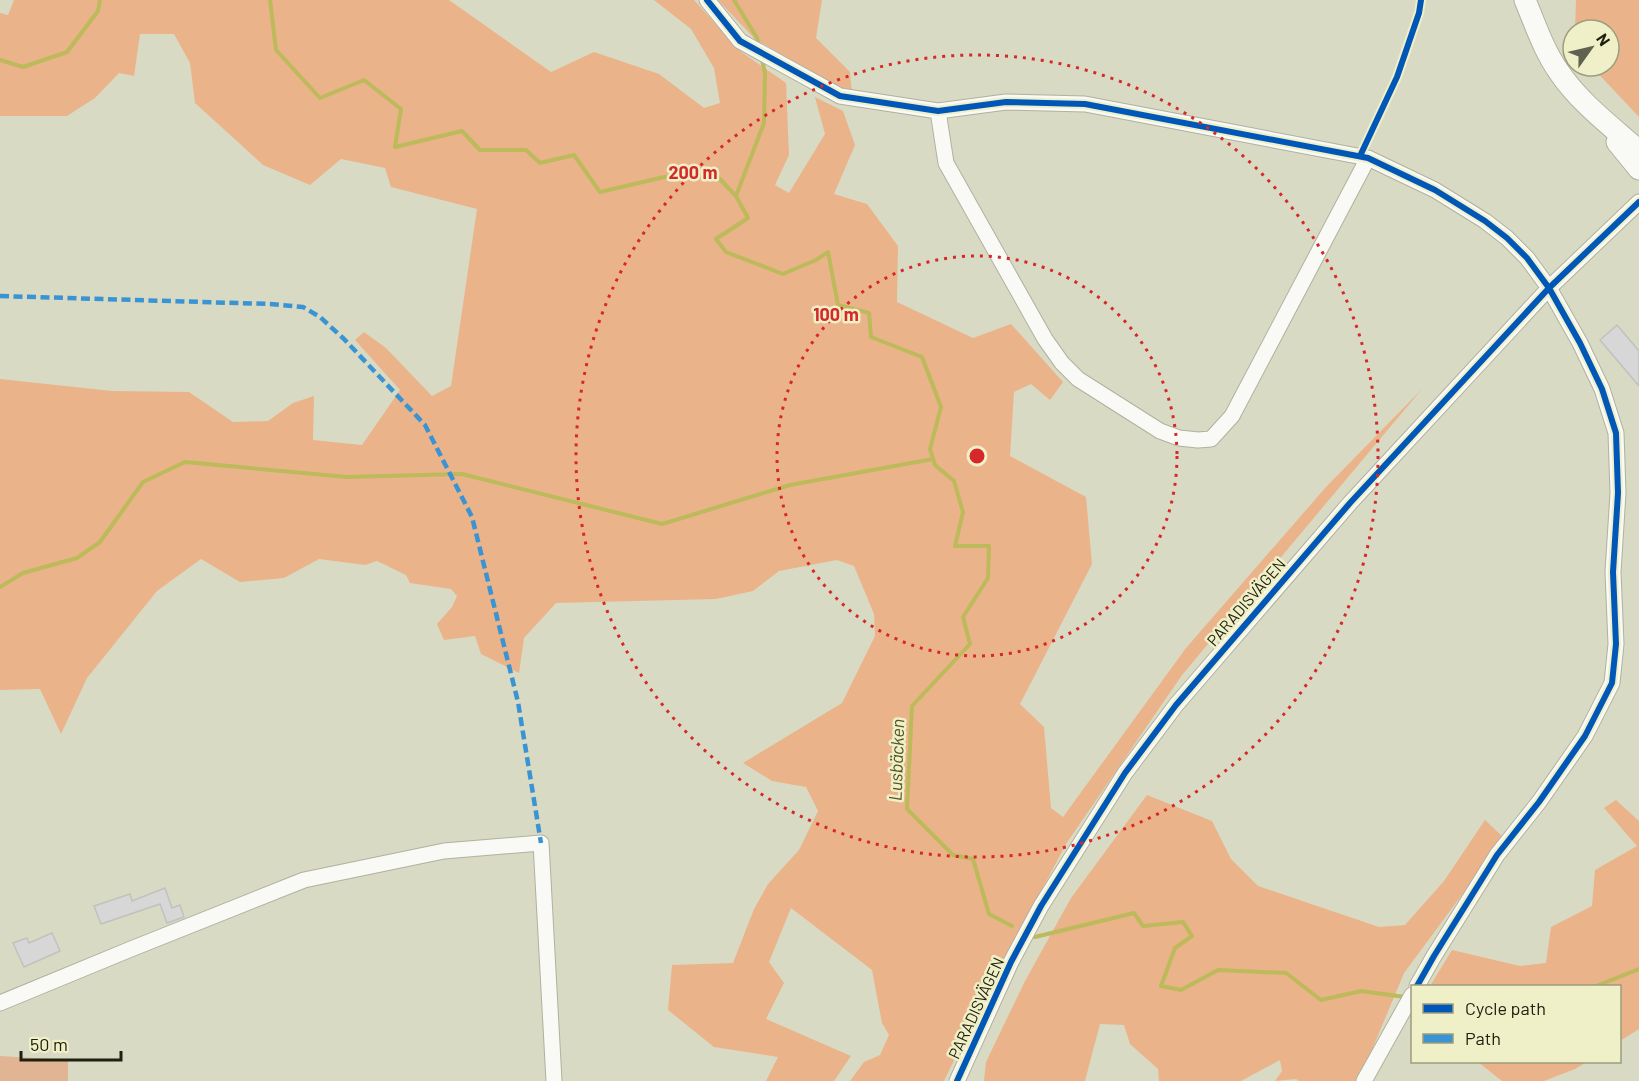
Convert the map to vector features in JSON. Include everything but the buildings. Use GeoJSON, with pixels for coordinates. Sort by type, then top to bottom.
{"type":"FeatureCollection","features":[{"type":"Feature","properties":{"kind":"highway"},"geometry":{"type":"LineString","coordinates":[[1525,0],[1547,53],[1558,72],[1597,115],[1639,169]]}},
{"type":"Feature","properties":{"kind":"highway"},"geometry":{"type":"LineString","coordinates":[[1540,0],[1540,34]]}},
{"type":"Feature","properties":{"kind":"highway"},"geometry":{"type":"LineString","coordinates":[[1597,115],[1639,151]]}},
{"type":"Feature","properties":{"kind":"street"},"geometry":{"type":"LineString","coordinates":[[707,0],[740,41],[840,96],[938,111],[1006,102],[1085,104],[1368,158],[1435,190],[1485,221],[1527,258],[1549,288],[1602,389],[1616,434],[1618,493],[1613,572],[1616,644],[1612,683],[1585,736],[1539,802],[1497,855],[1418,985]]}},
{"type":"Feature","properties":{"kind":"street"},"geometry":{"type":"LineString","coordinates":[[938,111],[946,163],[1040,330],[1062,363],[1078,379],[1160,430],[1179,438],[1188,439],[1211,439],[1232,416],[1368,158]]}},
{"type":"Feature","properties":{"kind":"street","name":"PARADISVÄGEN"},"geometry":{"type":"LineString","coordinates":[[957,1081],[1011,962],[1041,906],[1125,773],[1176,705],[1350,503],[1549,288],[1639,202]]}},
{"type":"Feature","properties":{"kind":"street"},"geometry":{"type":"LineString","coordinates":[[0,1003],[304,880],[444,851],[541,843],[554,1081]]}},
{"type":"Feature","properties":{"kind":"street"},"geometry":{"type":"LineString","coordinates":[[1364,1081],[1411,999]]}},
{"type":"Feature","properties":{"kind":"shaded area"},"geometry":{"type":"Polygon","coordinates":[[[14,0],[449,0],[551,72],[594,52],[659,74],[704,108],[720,103],[714,68],[691,29],[654,0],[694,0],[740,51],[786,83],[789,155],[775,185],[789,193],[825,134],[815,97],[843,111],[855,145],[834,194],[867,204],[898,246],[897,302],[973,338],[1011,324],[1063,382],[1050,400],[1031,384],[1014,392],[1010,456],[1086,497],[1092,564],[1020,704],[1044,727],[1051,808],[1063,817],[1186,648],[1326,487],[1422,389],[1182,675],[1066,844],[983,1001],[944,1081],[850,1081],[864,1062],[880,1055],[889,1035],[882,1023],[872,970],[791,908],[769,962],[784,983],[766,1019],[851,1056],[834,1081],[766,1081],[778,1057],[714,1047],[668,1010],[672,965],[733,963],[754,909],[768,884],[799,850],[818,811],[806,787],[772,781],[743,763],[842,703],[875,636],[874,614],[854,566],[837,560],[779,571],[753,591],[716,599],[556,603],[524,638],[519,673],[481,654],[475,636],[444,640],[437,624],[452,607],[457,596],[451,589],[410,583],[406,575],[377,561],[365,565],[319,559],[284,578],[240,582],[201,559],[157,591],[87,678],[61,734],[40,689],[0,690],[0,379],[112,391],[189,392],[233,422],[268,421],[293,403],[314,396],[313,440],[362,445],[400,390],[355,340],[364,332],[386,348],[432,396],[451,386],[477,209],[391,187],[385,168],[341,159],[310,185],[263,165],[195,103],[190,63],[174,34],[140,34],[134,76],[119,73],[95,98],[67,116],[0,116],[0,13],[8,15],[14,0]]]}},
{"type":"Feature","properties":{"kind":"shaded area"},"geometry":{"type":"Polygon","coordinates":[[[718,0],[822,0],[816,38],[850,72],[852,96],[755,39],[718,0]]]}},
{"type":"Feature","properties":{"kind":"shaded area"},"geometry":{"type":"Polygon","coordinates":[[[1576,0],[1639,0],[1639,117],[1602,78],[1621,78],[1621,18],[1575,18],[1576,0]]]}},
{"type":"Feature","properties":{"kind":"shaded area"},"geometry":{"type":"Polygon","coordinates":[[[1147,795],[1212,821],[1231,859],[1258,886],[1379,927],[1405,925],[1444,881],[1485,820],[1504,838],[1404,973],[1359,1081],[1299,1081],[1296,1079],[1275,1081],[1282,1071],[1280,1060],[1241,1081],[1159,1081],[1158,1069],[1130,1044],[1124,1025],[1100,1024],[1085,1081],[984,1081],[986,1062],[1025,981],[1071,898],[1147,795]]]}},
{"type":"Feature","properties":{"kind":"shaded area"},"geometry":{"type":"Polygon","coordinates":[[[1616,800],[1639,821],[1639,1029],[1621,1040],[1621,985],[1431,985],[1452,950],[1520,966],[1546,963],[1551,927],[1592,906],[1595,870],[1637,846],[1604,808],[1616,800]]]}},
{"type":"Feature","properties":{"kind":"shaded area"},"geometry":{"type":"Polygon","coordinates":[[[0,1056],[68,1060],[68,1081],[0,1081],[0,1056]]]}},
{"type":"Feature","properties":{"kind":"shaded area"},"geometry":{"type":"Polygon","coordinates":[[[1479,1063],[1585,1063],[1544,1081],[1502,1081],[1479,1063]]]}},
{"type":"Feature","properties":{"kind":"waterway","name":"Lusbäcken"},"geometry":{"type":"LineString","coordinates":[[0,60],[23,67],[67,52],[98,11],[100,0]]}},
{"type":"Feature","properties":{"kind":"waterway","name":"Lusbäcken"},"geometry":{"type":"LineString","coordinates":[[270,0],[276,50],[320,98],[364,80],[401,109],[395,147],[462,131],[480,150],[526,150],[540,163],[574,155],[600,192],[664,177],[717,176],[736,196],[748,218],[716,239],[726,252],[783,274],[816,260],[828,252],[838,305],[869,313],[871,337],[922,357],[941,407],[930,449],[935,465],[954,481],[963,512],[955,546],[989,546],[988,578],[963,617],[970,644],[912,706],[907,809],[953,855],[973,859],[989,914],[1012,926]]}},
{"type":"Feature","properties":{"kind":"waterway"},"geometry":{"type":"LineString","coordinates":[[734,0],[757,38],[759,46]]}},
{"type":"Feature","properties":{"kind":"waterway"},"geometry":{"type":"LineString","coordinates":[[736,196],[764,123],[765,73],[762,60]]}},
{"type":"Feature","properties":{"kind":"waterway"},"geometry":{"type":"LineString","coordinates":[[0,587],[23,573],[77,558],[100,542],[143,482],[185,462],[347,477],[462,474],[662,524],[790,485],[933,459]]}},
{"type":"Feature","properties":{"kind":"waterway","name":"Lusbäcken"},"geometry":{"type":"LineString","coordinates":[[1035,937],[1134,913],[1143,926],[1183,922],[1192,936],[1175,948],[1161,986],[1181,990],[1218,970],[1286,973],[1321,1000],[1361,991],[1405,997]]}},
{"type":"Feature","properties":{"kind":"waterway","name":"Lusbäcken"},"geometry":{"type":"LineString","coordinates":[[1599,985],[1639,969]]}},
{"type":"Feature","properties":{"kind":"marked path"},"geometry":{"type":"LineString","coordinates":[[0,296],[270,304],[303,307],[320,317],[344,339],[425,425],[472,517],[518,702],[541,843]]}},
{"type":"Feature","properties":{"kind":"cycle path"},"geometry":{"type":"LineString","coordinates":[[707,0],[740,41],[840,96],[938,111],[1006,102],[1085,104],[1368,158],[1435,190],[1485,221],[1527,258],[1549,288],[1580,343],[1602,389],[1616,433],[1618,493],[1613,572],[1616,644],[1612,683],[1585,736],[1539,802],[1497,855],[1418,985]]}},
{"type":"Feature","properties":{"kind":"cycle path"},"geometry":{"type":"LineString","coordinates":[[1360,156],[1397,77],[1419,13],[1421,0]]}},
{"type":"Feature","properties":{"kind":"cycle path"},"geometry":{"type":"LineString","coordinates":[[957,1081],[1011,962],[1041,906],[1125,773],[1176,705],[1350,503],[1549,288],[1639,202]]}}]}
